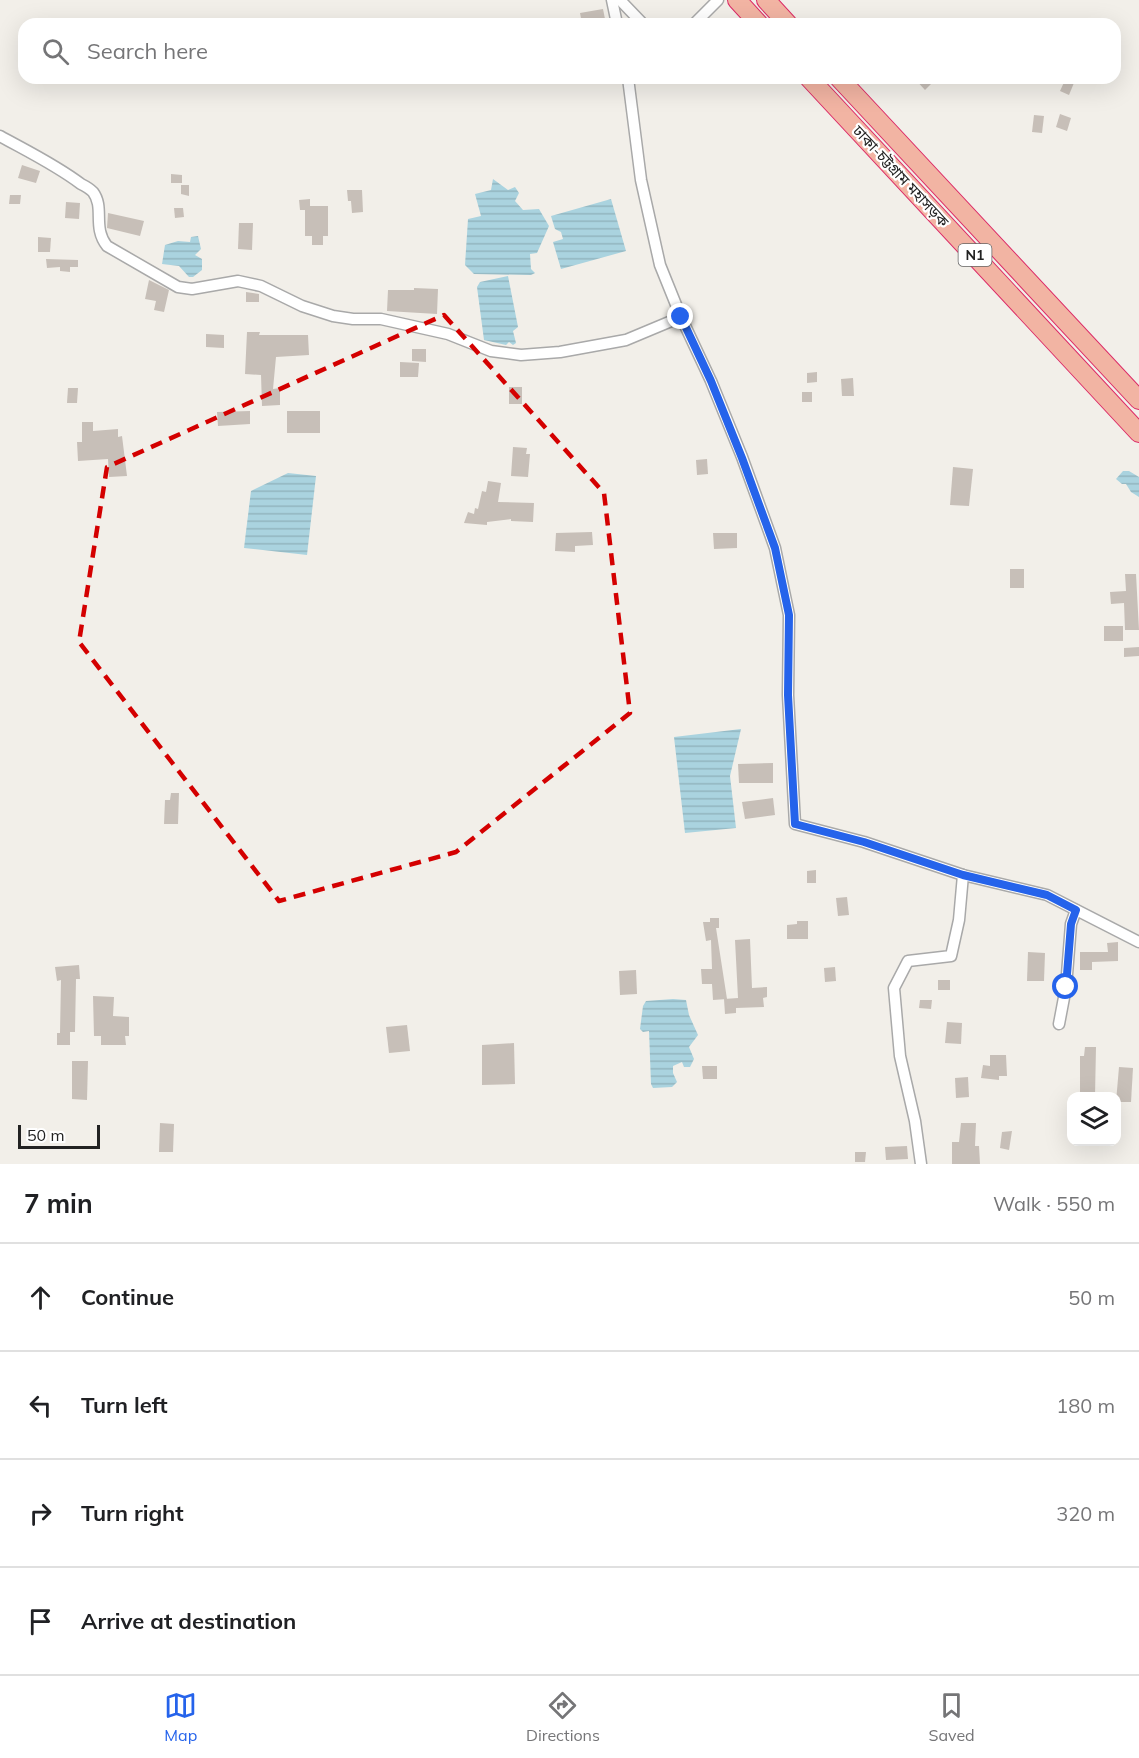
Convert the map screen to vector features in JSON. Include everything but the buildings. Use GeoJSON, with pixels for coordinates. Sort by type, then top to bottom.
{"type":"FeatureCollection","features":[{"type":"Feature","properties":{"kind":"highway"},"geometry":{"type":"LineString","coordinates":[[737,0],[754,18]]}},
{"type":"Feature","properties":{"kind":"highway"},"geometry":{"type":"LineString","coordinates":[[766,0],[782,18]]}},
{"type":"Feature","properties":{"kind":"highway","name":"ঢাকা-চট্টগ্রাম মহাসড়ক"},"geometry":{"type":"LineString","coordinates":[[815,84],[1139,433]]}},
{"type":"Feature","properties":{"kind":"highway","name":"ঢাকা-চট্টগ্রাম মহাসড়ক"},"geometry":{"type":"LineString","coordinates":[[845,84],[1139,400]]}},
{"type":"Feature","properties":{"kind":"street"},"geometry":{"type":"LineString","coordinates":[[612,0],[616,18]]}},
{"type":"Feature","properties":{"kind":"street"},"geometry":{"type":"LineString","coordinates":[[620,0],[638,18]]}},
{"type":"Feature","properties":{"kind":"street"},"geometry":{"type":"LineString","coordinates":[[700,18],[718,0]]}},
{"type":"Feature","properties":{"kind":"street"},"geometry":{"type":"LineString","coordinates":[[629,84],[641,180],[660,265],[742,458],[777,559],[789,615],[788,695],[795,824],[864,842],[963,875],[1047,895],[1139,942]]}},
{"type":"Feature","properties":{"kind":"street"},"geometry":{"type":"LineString","coordinates":[[0,135],[69,174],[93,192],[98,204],[98,229],[107,246],[178,287],[192,289],[238,281],[261,286],[302,306],[333,316],[381,319],[448,334],[491,351],[521,355],[560,352],[626,340],[681,317]]}},
{"type":"Feature","properties":{"kind":"street"},"geometry":{"type":"LineString","coordinates":[[921,1164],[915,1120],[900,1056],[894,988],[908,961],[951,956],[959,920],[963,875]]}},
{"type":"Feature","properties":{"kind":"street"},"geometry":{"type":"LineString","coordinates":[[1059,1024],[1066,987],[1071,924],[1076,910]]}},
{"type":"Feature","properties":{"kind":"highlighted area"},"geometry":{"type":"Polygon","coordinates":[[[444,315],[604,493],[630,713],[456,852],[279,901],[79,642],[107,467],[444,315]]]}},
{"type":"Feature","properties":{"kind":"water"},"geometry":{"type":"Polygon","coordinates":[[[493,179],[508,190],[515,187],[519,193],[515,201],[523,210],[539,209],[549,226],[537,253],[530,254],[531,269],[535,273],[531,275],[474,274],[465,265],[468,219],[481,216],[475,194],[491,190],[493,179]]]}},
{"type":"Feature","properties":{"kind":"water"},"geometry":{"type":"Polygon","coordinates":[[[611,199],[626,251],[561,269],[553,242],[563,239],[561,232],[555,229],[551,216],[611,199]]]}},
{"type":"Feature","properties":{"kind":"water"},"geometry":{"type":"Polygon","coordinates":[[[198,236],[201,249],[195,255],[202,259],[202,270],[193,277],[189,277],[179,266],[162,264],[165,245],[178,241],[190,242],[191,237],[198,236]]]}},
{"type":"Feature","properties":{"kind":"water"},"geometry":{"type":"Polygon","coordinates":[[[508,276],[518,327],[513,331],[516,343],[513,345],[509,342],[506,345],[484,340],[477,287],[480,282],[508,276]]]}},
{"type":"Feature","properties":{"kind":"water"},"geometry":{"type":"Polygon","coordinates":[[[1123,471],[1129,471],[1139,477],[1139,497],[1131,492],[1126,484],[1116,479],[1123,471]]]}},
{"type":"Feature","properties":{"kind":"water"},"geometry":{"type":"Polygon","coordinates":[[[288,473],[316,476],[307,555],[244,548],[251,491],[288,473]]]}},
{"type":"Feature","properties":{"kind":"water"},"geometry":{"type":"Polygon","coordinates":[[[741,729],[730,776],[736,828],[685,833],[674,737],[741,729]]]}},
{"type":"Feature","properties":{"kind":"water"},"geometry":{"type":"Polygon","coordinates":[[[686,1000],[689,1015],[698,1035],[689,1047],[694,1059],[690,1067],[684,1067],[682,1062],[673,1066],[677,1082],[672,1087],[653,1088],[649,1031],[643,1032],[640,1029],[643,1006],[646,1001],[686,1000]]]}},
{"type":"Feature","properties":{"kind":"route"},"geometry":{"type":"LineString","coordinates":[[681,317],[711,381],[775,548],[789,615],[788,695],[795,824],[864,842],[963,875],[1047,895],[1076,910],[1071,924],[1066,987]]}}]}
